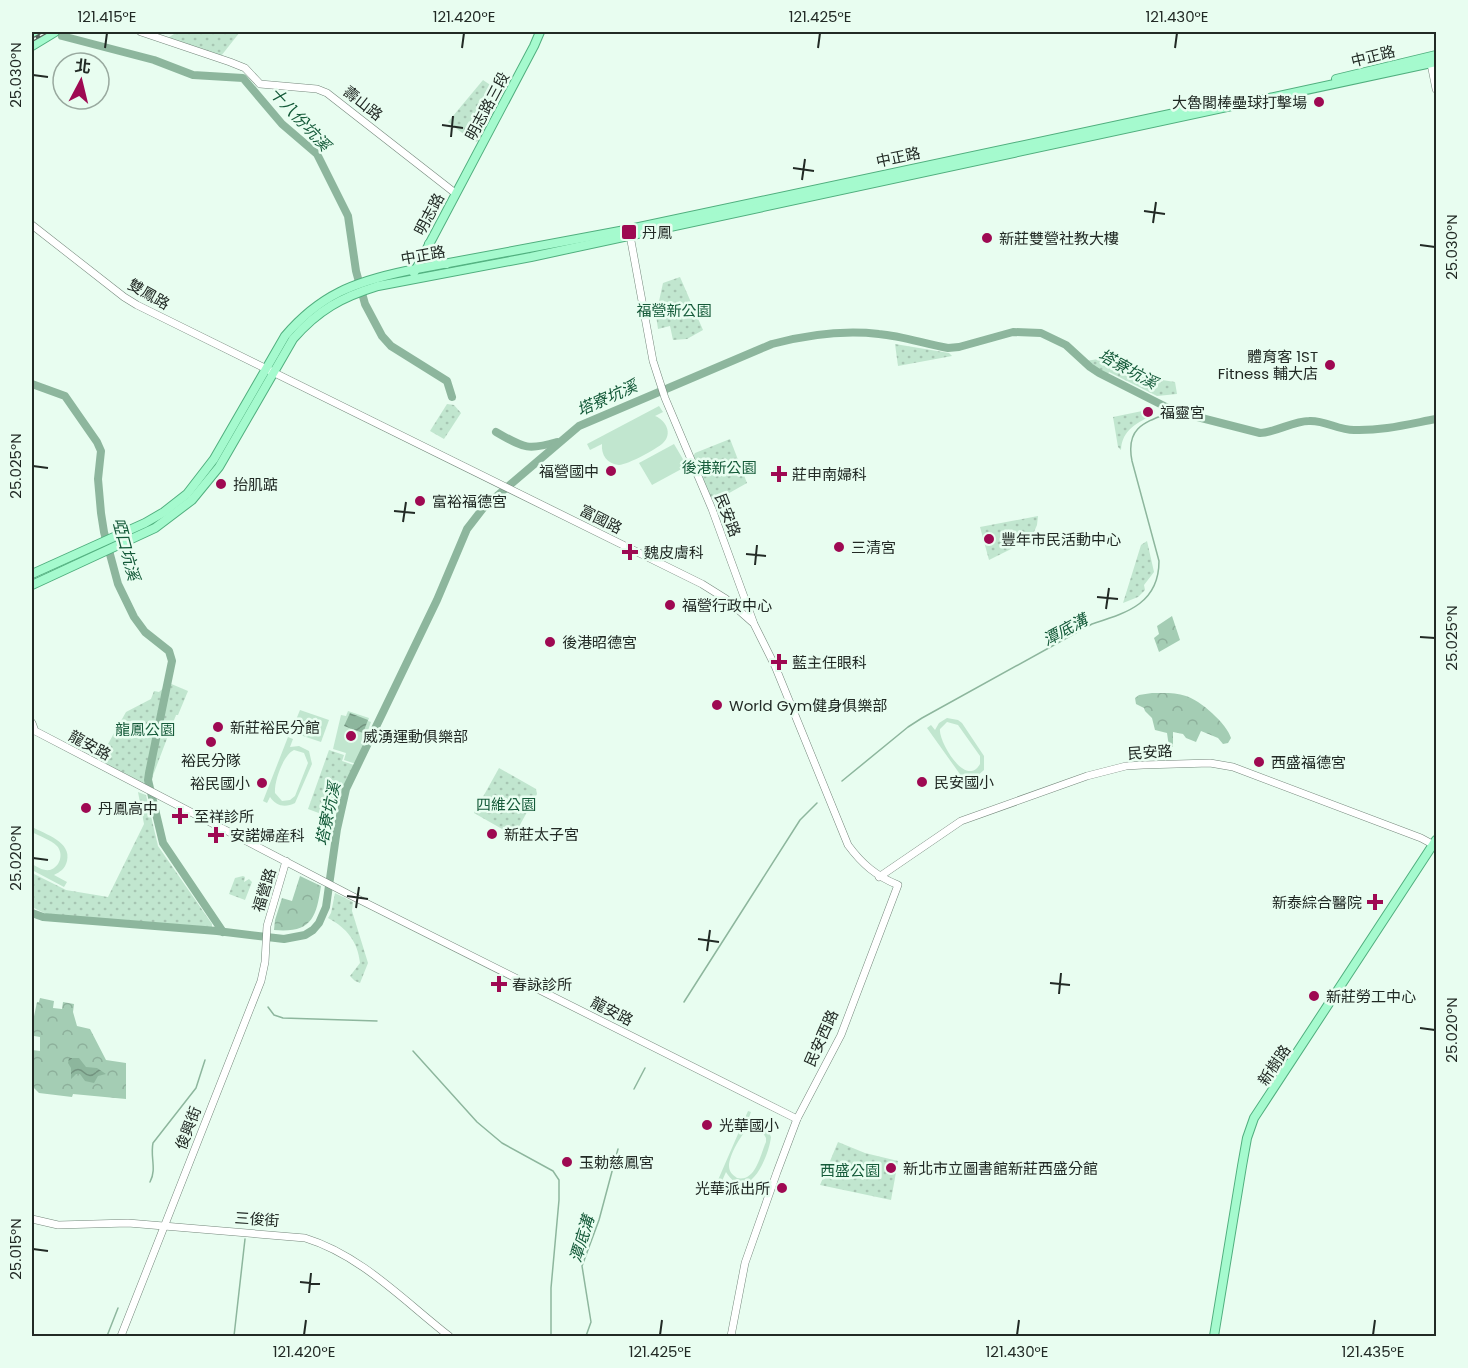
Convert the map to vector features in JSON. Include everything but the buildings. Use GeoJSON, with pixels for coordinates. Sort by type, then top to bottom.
{"type":"FeatureCollection","features":[{"type":"Feature","properties":{"kind":"main road"},"geometry":{"type":"LineString","coordinates":[[32,37],[41,32]]}},
{"type":"Feature","properties":{"kind":"main road"},"geometry":{"type":"LineString","coordinates":[[32,46],[56,32]]}},
{"type":"Feature","properties":{"kind":"main road","name":"明志路三段"},"geometry":{"type":"LineString","coordinates":[[455,193],[540,32]]}},
{"type":"Feature","properties":{"kind":"main road","name":"中正路"},"geometry":{"type":"LineString","coordinates":[[361,287],[410,280],[1433,59]]}},
{"type":"Feature","properties":{"kind":"main road","name":"明志路"},"geometry":{"type":"LineString","coordinates":[[410,280],[455,193]]}},
{"type":"Feature","properties":{"kind":"main road","name":"中正路"},"geometry":{"type":"LineString","coordinates":[[32,585],[103,553],[192,494],[269,371],[285,336],[299,319],[332,295],[415,270],[629,233]]}},
{"type":"Feature","properties":{"kind":"main road"},"geometry":{"type":"LineString","coordinates":[[429,243],[430,251],[436,261],[449,264]]}},
{"type":"Feature","properties":{"kind":"main road","name":"中正路"},"geometry":{"type":"LineString","coordinates":[[32,574],[102,543],[118,541]]}},
{"type":"Feature","properties":{"kind":"main road","name":"新樹路"},"geometry":{"type":"LineString","coordinates":[[1214,1336],[1247,1138],[1254,1118],[1435,843]]}},
{"type":"Feature","properties":{"kind":"street","name":"壽山路"},"geometry":{"type":"LineString","coordinates":[[141,32],[245,68],[260,84],[317,89],[327,93],[455,193]]}},
{"type":"Feature","properties":{"kind":"street"},"geometry":{"type":"LineString","coordinates":[[1433,59],[1437,89]]}},
{"type":"Feature","properties":{"kind":"street","name":"雙鳳路"},"geometry":{"type":"LineString","coordinates":[[32,225],[129,301],[269,371]]}},
{"type":"Feature","properties":{"kind":"street","name":"民安路"},"geometry":{"type":"LineString","coordinates":[[629,233],[656,370],[665,398],[712,509],[754,624],[775,666],[819,775]]}},
{"type":"Feature","properties":{"kind":"street","name":"富國路"},"geometry":{"type":"LineString","coordinates":[[269,371],[711,589],[736,607],[754,624]]}},
{"type":"Feature","properties":{"kind":"street","name":"龍安路"},"geometry":{"type":"LineString","coordinates":[[32,723],[35,731],[41,735],[350,895],[797,1119]]}},
{"type":"Feature","properties":{"kind":"street","name":"民安路"},"geometry":{"type":"LineString","coordinates":[[879,877],[961,821],[1087,776],[1126,766],[1210,763],[1233,767],[1435,843]]}},
{"type":"Feature","properties":{"kind":"street","name":"民安西路"},"geometry":{"type":"LineString","coordinates":[[730,1336],[746,1262],[797,1119],[840,1035],[898,885],[879,877],[859,860],[848,845],[819,775]]}},
{"type":"Feature","properties":{"kind":"street","name":"福營路"},"geometry":{"type":"LineString","coordinates":[[267,926],[286,861]]}},
{"type":"Feature","properties":{"kind":"street","name":"俊興街"},"geometry":{"type":"LineString","coordinates":[[121,1336],[261,981],[267,943],[267,926]]}},
{"type":"Feature","properties":{"kind":"street","name":"三俊街"},"geometry":{"type":"LineString","coordinates":[[32,1219],[58,1225],[119,1223],[288,1235],[322,1243],[344,1254],[449,1336]]}},
{"type":"Feature","properties":{"kind":"green space"},"geometry":{"type":"Polygon","coordinates":[[[177,32],[240,32],[221,56],[168,38],[177,32]]]}},
{"type":"Feature","properties":{"kind":"green space"},"geometry":{"type":"Polygon","coordinates":[[[483,80],[502,93],[478,141],[474,142],[448,122],[483,80]]]}},
{"type":"Feature","properties":{"kind":"green space","name":"福營新公園"},"geometry":{"type":"Polygon","coordinates":[[[680,277],[703,330],[687,339],[673,340],[670,326],[658,329],[656,315],[663,283],[680,277]]]}},
{"type":"Feature","properties":{"kind":"green space"},"geometry":{"type":"Polygon","coordinates":[[[895,344],[949,353],[952,356],[898,366],[895,344]]]}},
{"type":"Feature","properties":{"kind":"green space"},"geometry":{"type":"Polygon","coordinates":[[[1106,358],[1116,361],[1125,358],[1143,377],[1175,382],[1177,394],[1157,396],[1109,372],[1107,376],[1085,361],[1106,358]]]}},
{"type":"Feature","properties":{"kind":"green space"},"geometry":{"type":"Polygon","coordinates":[[[447,404],[454,405],[461,413],[444,439],[430,431],[447,404]]]}},
{"type":"Feature","properties":{"kind":"green space"},"geometry":{"type":"Polygon","coordinates":[[[659,406],[663,412],[655,416],[665,424],[668,436],[654,449],[619,465],[611,463],[606,458],[602,444],[590,450],[587,444],[659,406]]]}},
{"type":"Feature","properties":{"kind":"green space"},"geometry":{"type":"Polygon","coordinates":[[[1152,409],[1155,411],[1154,414],[1137,424],[1124,437],[1121,450],[1118,447],[1113,417],[1152,409]]]}},
{"type":"Feature","properties":{"kind":"green space","name":"後港新公園"},"geometry":{"type":"Polygon","coordinates":[[[730,439],[747,483],[715,501],[710,498],[693,457],[695,453],[730,439]]]}},
{"type":"Feature","properties":{"kind":"green space"},"geometry":{"type":"Polygon","coordinates":[[[674,444],[687,466],[652,485],[639,463],[674,444]]]}},
{"type":"Feature","properties":{"kind":"green space"},"geometry":{"type":"Polygon","coordinates":[[[1038,516],[1031,539],[989,560],[980,527],[1038,516]]]}},
{"type":"Feature","properties":{"kind":"green space"},"geometry":{"type":"Polygon","coordinates":[[[1147,541],[1154,572],[1144,585],[1145,590],[1138,597],[1123,603],[1141,545],[1147,541]]]}},
{"type":"Feature","properties":{"kind":"green space"},"geometry":{"type":"Polygon","coordinates":[[[1172,616],[1180,640],[1159,652],[1154,638],[1159,634],[1157,626],[1172,616]]]}},
{"type":"Feature","properties":{"kind":"green space","name":"龍鳳公園"},"geometry":{"type":"Polygon","coordinates":[[[169,683],[188,691],[176,715],[152,778],[155,754],[150,753],[146,785],[99,760],[126,712],[151,699],[154,691],[159,692],[169,683]]]}},
{"type":"Feature","properties":{"kind":"green space"},"geometry":{"type":"Polygon","coordinates":[[[1177,694],[1192,698],[1212,713],[1224,726],[1231,738],[1228,743],[1223,744],[1218,738],[1201,731],[1196,742],[1186,738],[1183,734],[1173,732],[1173,747],[1169,747],[1167,733],[1155,730],[1152,718],[1144,708],[1136,704],[1135,698],[1139,695],[1177,694]]]}},
{"type":"Feature","properties":{"kind":"green space"},"geometry":{"type":"Polygon","coordinates":[[[300,710],[329,720],[321,742],[291,732],[300,710]]]}},
{"type":"Feature","properties":{"kind":"green space","name":"威湧運動俱樂部"},"geometry":{"type":"Polygon","coordinates":[[[348,711],[369,718],[368,721],[371,722],[356,764],[344,760],[346,753],[333,749],[341,715],[346,716],[348,711]]]}},
{"type":"Feature","properties":{"kind":"green space"},"geometry":{"type":"Polygon","coordinates":[[[947,718],[958,720],[984,756],[984,770],[977,776],[968,776],[971,781],[967,784],[927,728],[931,725],[935,730],[939,723],[947,718]],[[947,722],[940,729],[943,743],[961,767],[968,771],[974,770],[980,764],[980,756],[958,725],[947,722]]]}},
{"type":"Feature","properties":{"kind":"green space"},"geometry":{"type":"Polygon","coordinates":[[[288,737],[293,739],[290,747],[299,746],[309,751],[312,764],[295,803],[281,805],[270,797],[267,803],[263,801],[288,737]],[[294,750],[283,763],[275,788],[275,793],[282,801],[290,800],[295,796],[308,763],[304,753],[294,750]]]}},
{"type":"Feature","properties":{"kind":"green space"},"geometry":{"type":"Polygon","coordinates":[[[329,750],[344,755],[342,761],[354,765],[336,802],[332,818],[308,809],[329,750]]]}},
{"type":"Feature","properties":{"kind":"green space","name":"四維公園"},"geometry":{"type":"Polygon","coordinates":[[[499,768],[536,789],[537,794],[516,832],[511,834],[474,813],[499,768]]]}},
{"type":"Feature","properties":{"kind":"green space"},"geometry":{"type":"Polygon","coordinates":[[[138,792],[146,795],[158,846],[212,927],[48,915],[32,907],[32,873],[66,890],[108,897],[144,824],[138,792]]]}},
{"type":"Feature","properties":{"kind":"green space"},"geometry":{"type":"Polygon","coordinates":[[[32,827],[62,844],[65,849],[66,864],[54,875],[67,882],[64,887],[32,870],[32,864],[50,870],[58,863],[60,853],[57,846],[32,832],[32,827]]]}},
{"type":"Feature","properties":{"kind":"green space"},"geometry":{"type":"Polygon","coordinates":[[[300,876],[321,886],[314,915],[304,926],[296,929],[274,930],[282,898],[292,901],[300,876]]]}},
{"type":"Feature","properties":{"kind":"green space"},"geometry":{"type":"Polygon","coordinates":[[[245,877],[244,882],[249,879],[252,882],[245,900],[229,894],[235,878],[245,877]]]}},
{"type":"Feature","properties":{"kind":"green space"},"geometry":{"type":"Polygon","coordinates":[[[335,893],[353,902],[352,911],[368,963],[360,983],[350,976],[360,963],[354,942],[341,926],[328,918],[335,893]]]}},
{"type":"Feature","properties":{"kind":"green space"},"geometry":{"type":"Polygon","coordinates":[[[40,998],[54,1001],[53,1008],[62,1009],[63,1002],[74,1004],[73,1012],[77,1026],[90,1029],[106,1060],[126,1063],[126,1099],[39,1093],[32,1086],[32,1050],[40,1051],[40,1037],[34,1036],[32,1026],[40,998]]]}},
{"type":"Feature","properties":{"kind":"green space"},"geometry":{"type":"Polygon","coordinates":[[[748,1111],[751,1112],[747,1123],[762,1125],[771,1137],[762,1166],[756,1175],[742,1184],[734,1181],[726,1172],[722,1181],[718,1180],[748,1111]],[[751,1127],[747,1129],[737,1144],[729,1166],[730,1172],[737,1178],[749,1176],[753,1172],[766,1142],[762,1131],[751,1127]]]}},
{"type":"Feature","properties":{"kind":"green space","name":"西盛公園"},"geometry":{"type":"Polygon","coordinates":[[[838,1142],[865,1153],[898,1161],[891,1200],[820,1185],[838,1142]]]}},
{"type":"Feature","properties":{"kind":"water"},"geometry":{"type":"Polygon","coordinates":[[[350,713],[368,720],[363,733],[344,726],[350,713]]]}},
{"type":"Feature","properties":{"kind":"water"},"geometry":{"type":"Polygon","coordinates":[[[69,1058],[79,1058],[86,1067],[97,1068],[106,1074],[98,1076],[94,1083],[85,1081],[80,1074],[76,1074],[71,1079],[69,1058]]]}},
{"type":"Feature","properties":{"kind":"waterway","name":"十八份坑溪"},"geometry":{"type":"LineString","coordinates":[[62,36],[154,60],[193,75],[243,78],[282,124],[317,154],[348,216],[356,271],[365,304],[382,336],[391,346],[447,381],[452,397]]}},
{"type":"Feature","properties":{"kind":"waterway","name":"塔寮坑溪"},"geometry":{"type":"LineString","coordinates":[[32,913],[43,917],[217,931],[284,939],[305,935],[313,930],[326,907],[337,829],[346,789],[437,600],[467,529],[484,507],[579,426],[772,344],[825,334],[866,333],[896,336],[948,348],[1013,332],[1041,333],[1066,345],[1099,373],[1174,411],[1260,433],[1303,421],[1321,422],[1348,430],[1364,430],[1436,419]]}},
{"type":"Feature","properties":{"kind":"waterway","name":"啞口坑溪"},"geometry":{"type":"LineString","coordinates":[[32,384],[65,396],[101,451],[98,479],[101,513],[118,584],[134,617],[145,632],[169,651],[172,661],[148,780],[163,843],[223,932]]}},
{"type":"Feature","properties":{"kind":"waterway","name":"潭底溝"},"geometry":{"type":"LineString","coordinates":[[842,781],[922,718],[1092,624],[1128,611],[1147,597],[1158,576],[1159,561],[1132,461],[1132,440],[1135,433],[1147,422],[1174,411]]}},
{"type":"Feature","properties":{"kind":"waterway","name":"十八份坑溪"},"geometry":{"type":"LineString","coordinates":[[496,432],[531,447],[557,442]]}},
{"type":"Feature","properties":{"kind":"waterway","name":"潭底溝"},"geometry":{"type":"LineString","coordinates":[[684,1002],[800,820],[817,803]]}},
{"type":"Feature","properties":{"kind":"waterway"},"geometry":{"type":"LineString","coordinates":[[268,1007],[274,1015],[283,1018],[377,1021]]}},
{"type":"Feature","properties":{"kind":"waterway"},"geometry":{"type":"LineString","coordinates":[[413,1051],[477,1122],[502,1143],[553,1171],[559,1180],[551,1288],[551,1336]]}},
{"type":"Feature","properties":{"kind":"waterway"},"geometry":{"type":"LineString","coordinates":[[150,1182],[153,1172],[153,1143],[196,1088],[205,1060]]}},
{"type":"Feature","properties":{"kind":"waterway","name":"潭底溝"},"geometry":{"type":"LineString","coordinates":[[634,1089],[645,1068]]}},
{"type":"Feature","properties":{"kind":"waterway","name":"潭底溝"},"geometry":{"type":"LineString","coordinates":[[586,1336],[591,1322],[582,1266],[599,1220],[618,1149]]}},
{"type":"Feature","properties":{"kind":"waterway"},"geometry":{"type":"LineString","coordinates":[[234,1336],[245,1239]]}},
{"type":"Feature","properties":{"kind":"waterway"},"geometry":{"type":"LineString","coordinates":[[107,1336],[118,1308]]}},
{"type":"Feature","properties":{"kind":"railway"},"geometry":{"type":"LineString","coordinates":[[32,40],[46,32]]}},
{"type":"Feature","properties":{"kind":"place","name":"大魯閣棒壘球打擊場"},"geometry":{"type":"Point","coordinates":[1319,102]}},
{"type":"Feature","properties":{"kind":"place","name":"丹鳳"},"geometry":{"type":"Point","coordinates":[629,232]}},
{"type":"Feature","properties":{"kind":"place","name":"新莊雙營社教大樓"},"geometry":{"type":"Point","coordinates":[987,238]}},
{"type":"Feature","properties":{"kind":"place","name":"體育客 1ST Fitness 輔大店"},"geometry":{"type":"Point","coordinates":[1330,365]}},
{"type":"Feature","properties":{"kind":"place","name":"福靈宮"},"geometry":{"type":"Point","coordinates":[1148,412]}},
{"type":"Feature","properties":{"kind":"place","name":"福營國中"},"geometry":{"type":"Point","coordinates":[611,471]}},
{"type":"Feature","properties":{"kind":"place","name":"莊申南婦科"},"geometry":{"type":"Point","coordinates":[779,474]}},
{"type":"Feature","properties":{"kind":"place","name":"抬肌踮"},"geometry":{"type":"Point","coordinates":[221,484]}},
{"type":"Feature","properties":{"kind":"place","name":"富裕福德宮"},"geometry":{"type":"Point","coordinates":[420,501]}},
{"type":"Feature","properties":{"kind":"place","name":"豐年市民活動中心"},"geometry":{"type":"Point","coordinates":[989,539]}},
{"type":"Feature","properties":{"kind":"place","name":"三清宮"},"geometry":{"type":"Point","coordinates":[839,547]}},
{"type":"Feature","properties":{"kind":"place","name":"魏皮膚科"},"geometry":{"type":"Point","coordinates":[630,552]}},
{"type":"Feature","properties":{"kind":"place","name":"福營行政中心"},"geometry":{"type":"Point","coordinates":[670,605]}},
{"type":"Feature","properties":{"kind":"place","name":"後港昭德宮"},"geometry":{"type":"Point","coordinates":[550,642]}},
{"type":"Feature","properties":{"kind":"place","name":"藍主任眼科"},"geometry":{"type":"Point","coordinates":[779,662]}},
{"type":"Feature","properties":{"kind":"place","name":"World Gym健身俱樂部"},"geometry":{"type":"Point","coordinates":[717,705]}},
{"type":"Feature","properties":{"kind":"place","name":"新莊裕民分館"},"geometry":{"type":"Point","coordinates":[218,727]}},
{"type":"Feature","properties":{"kind":"place","name":"威湧運動俱樂部"},"geometry":{"type":"Point","coordinates":[351,736]}},
{"type":"Feature","properties":{"kind":"place","name":"裕民分隊"},"geometry":{"type":"Point","coordinates":[211,742]}},
{"type":"Feature","properties":{"kind":"place","name":"西盛福德宮"},"geometry":{"type":"Point","coordinates":[1259,762]}},
{"type":"Feature","properties":{"kind":"place","name":"民安國小"},"geometry":{"type":"Point","coordinates":[922,782]}},
{"type":"Feature","properties":{"kind":"place","name":"裕民國小"},"geometry":{"type":"Point","coordinates":[262,783]}},
{"type":"Feature","properties":{"kind":"place","name":"丹鳳高中"},"geometry":{"type":"Point","coordinates":[86,808]}},
{"type":"Feature","properties":{"kind":"place","name":"至祥診所"},"geometry":{"type":"Point","coordinates":[180,816]}},
{"type":"Feature","properties":{"kind":"place","name":"新莊太子宮"},"geometry":{"type":"Point","coordinates":[492,834]}},
{"type":"Feature","properties":{"kind":"place","name":"安諾婦産科"},"geometry":{"type":"Point","coordinates":[216,835]}},
{"type":"Feature","properties":{"kind":"place","name":"新泰綜合醫院"},"geometry":{"type":"Point","coordinates":[1375,902]}},
{"type":"Feature","properties":{"kind":"place","name":"春詠診所"},"geometry":{"type":"Point","coordinates":[499,984]}},
{"type":"Feature","properties":{"kind":"place","name":"新莊勞工中心"},"geometry":{"type":"Point","coordinates":[1314,996]}},
{"type":"Feature","properties":{"kind":"place","name":"光華國小"},"geometry":{"type":"Point","coordinates":[707,1125]}},
{"type":"Feature","properties":{"kind":"place","name":"玉勅慈鳳宮"},"geometry":{"type":"Point","coordinates":[567,1162]}},
{"type":"Feature","properties":{"kind":"place","name":"新北市立圖書館新莊西盛分館"},"geometry":{"type":"Point","coordinates":[891,1168]}},
{"type":"Feature","properties":{"kind":"place","name":"光華派出所"},"geometry":{"type":"Point","coordinates":[782,1188]}}]}
